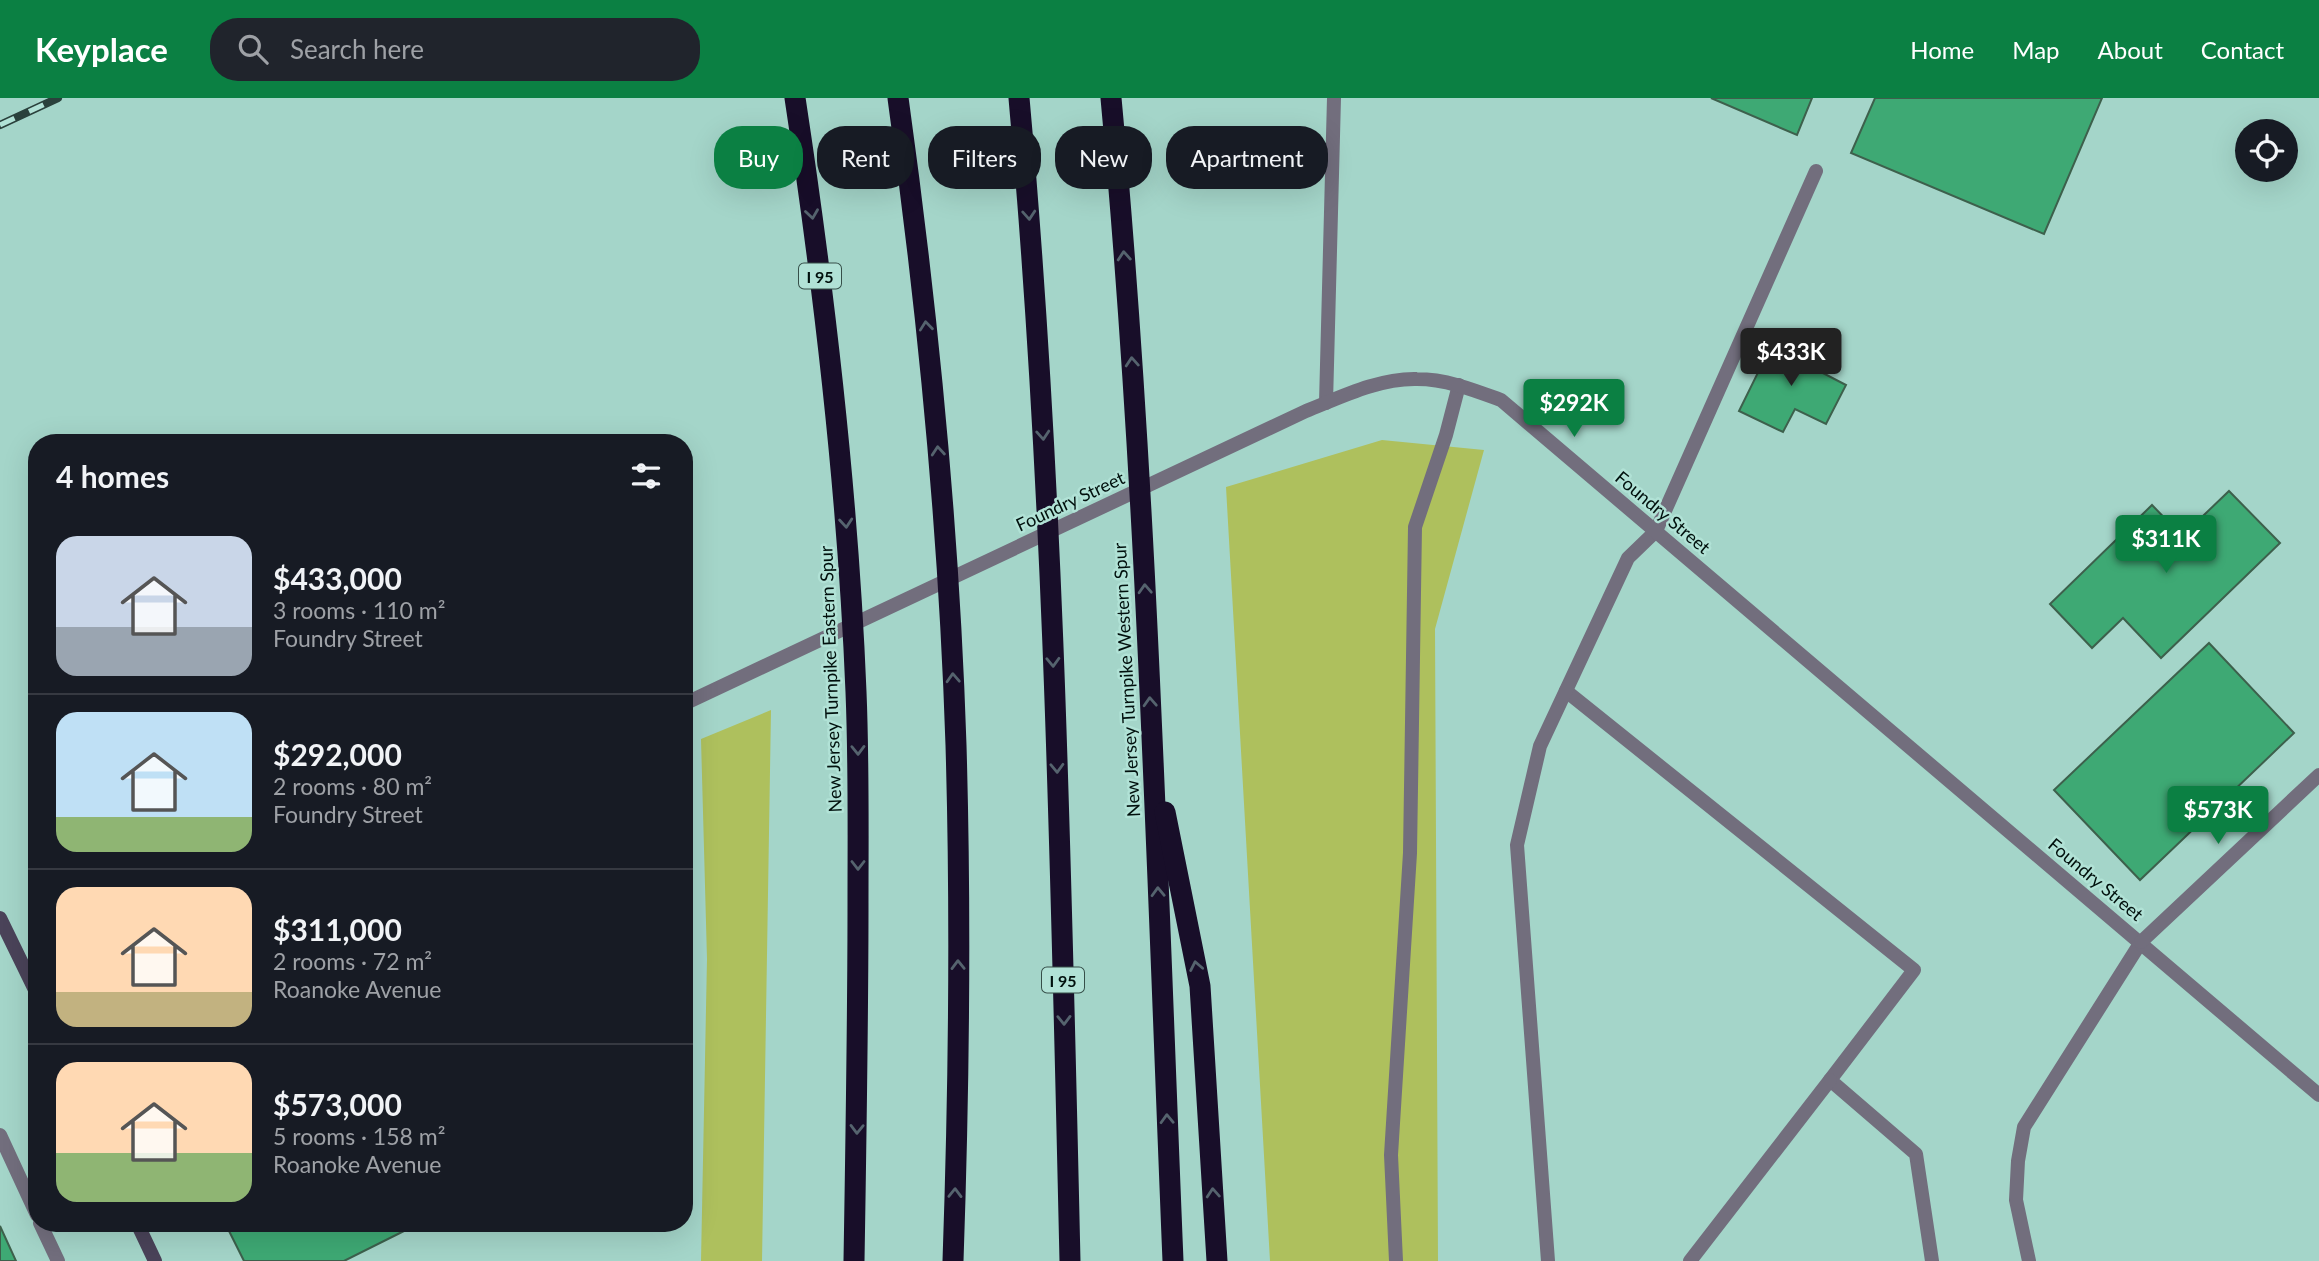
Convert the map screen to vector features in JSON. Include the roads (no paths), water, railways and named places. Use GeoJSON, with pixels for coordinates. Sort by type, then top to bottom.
{"type":"FeatureCollection","features":[{"type":"Feature","properties":{"kind":"highway","name":"New Jersey Turnpike Eastern Spur"},"geometry":{"type":"LineString","coordinates":[[795,98],[814,222],[839,455],[850,579],[856,695],[859,797],[854,1261]]}},
{"type":"Feature","properties":{"kind":"highway"},"geometry":{"type":"LineString","coordinates":[[898,98],[933,394],[944,526],[956,747],[958,981],[953,1261]]}},
{"type":"Feature","properties":{"kind":"highway","name":"I 95"},"geometry":{"type":"LineString","coordinates":[[1019,98],[1047,504],[1070,1261]]}},
{"type":"Feature","properties":{"kind":"highway","name":"New Jersey Turnpike Western Spur"},"geometry":{"type":"LineString","coordinates":[[1111,98],[1129,324],[1148,657],[1172,1261]]}},
{"type":"Feature","properties":{"kind":"highway"},"geometry":{"type":"LineString","coordinates":[[1152,747],[1200,986],[1217,1261]]}},
{"type":"Feature","properties":{"kind":"street"},"geometry":{"type":"LineString","coordinates":[[1326,403],[1334,98]]}},
{"type":"Feature","properties":{"kind":"street"},"geometry":{"type":"LineString","coordinates":[[1548,1261],[1517,845],[1540,746],[1628,558],[1656,531],[1816,172]]}},
{"type":"Feature","properties":{"kind":"street","name":"Foundry Street"},"geometry":{"type":"LineString","coordinates":[[693,700],[1326,403],[1374,385],[1416,379],[1459,385],[1501,400],[2319,1095]]}},
{"type":"Feature","properties":{"kind":"street"},"geometry":{"type":"LineString","coordinates":[[1396,1261],[1391,1155],[1410,853],[1415,527],[1446,435],[1459,385]]}},
{"type":"Feature","properties":{"kind":"street"},"geometry":{"type":"LineString","coordinates":[[1566,691],[1914,970],[1690,1261]]}},
{"type":"Feature","properties":{"kind":"street"},"geometry":{"type":"LineString","coordinates":[[2029,1261],[2016,1200],[2018,1161],[2024,1127],[2141,943],[2319,775]]}},
{"type":"Feature","properties":{"kind":"street"},"geometry":{"type":"LineString","coordinates":[[0,918],[28,976]]}},
{"type":"Feature","properties":{"kind":"street"},"geometry":{"type":"LineString","coordinates":[[1830,1080],[1916,1154],[1932,1261]]}},
{"type":"Feature","properties":{"kind":"street"},"geometry":{"type":"LineString","coordinates":[[0,1135],[28,1196]]}},
{"type":"Feature","properties":{"kind":"street"},"geometry":{"type":"LineString","coordinates":[[44,1232],[58,1261]]}},
{"type":"Feature","properties":{"kind":"street"},"geometry":{"type":"LineString","coordinates":[[142,1232],[155,1261]]}},
{"type":"Feature","properties":{"kind":"railway"},"geometry":{"type":"LineString","coordinates":[[0,125],[58,98]]}}]}
